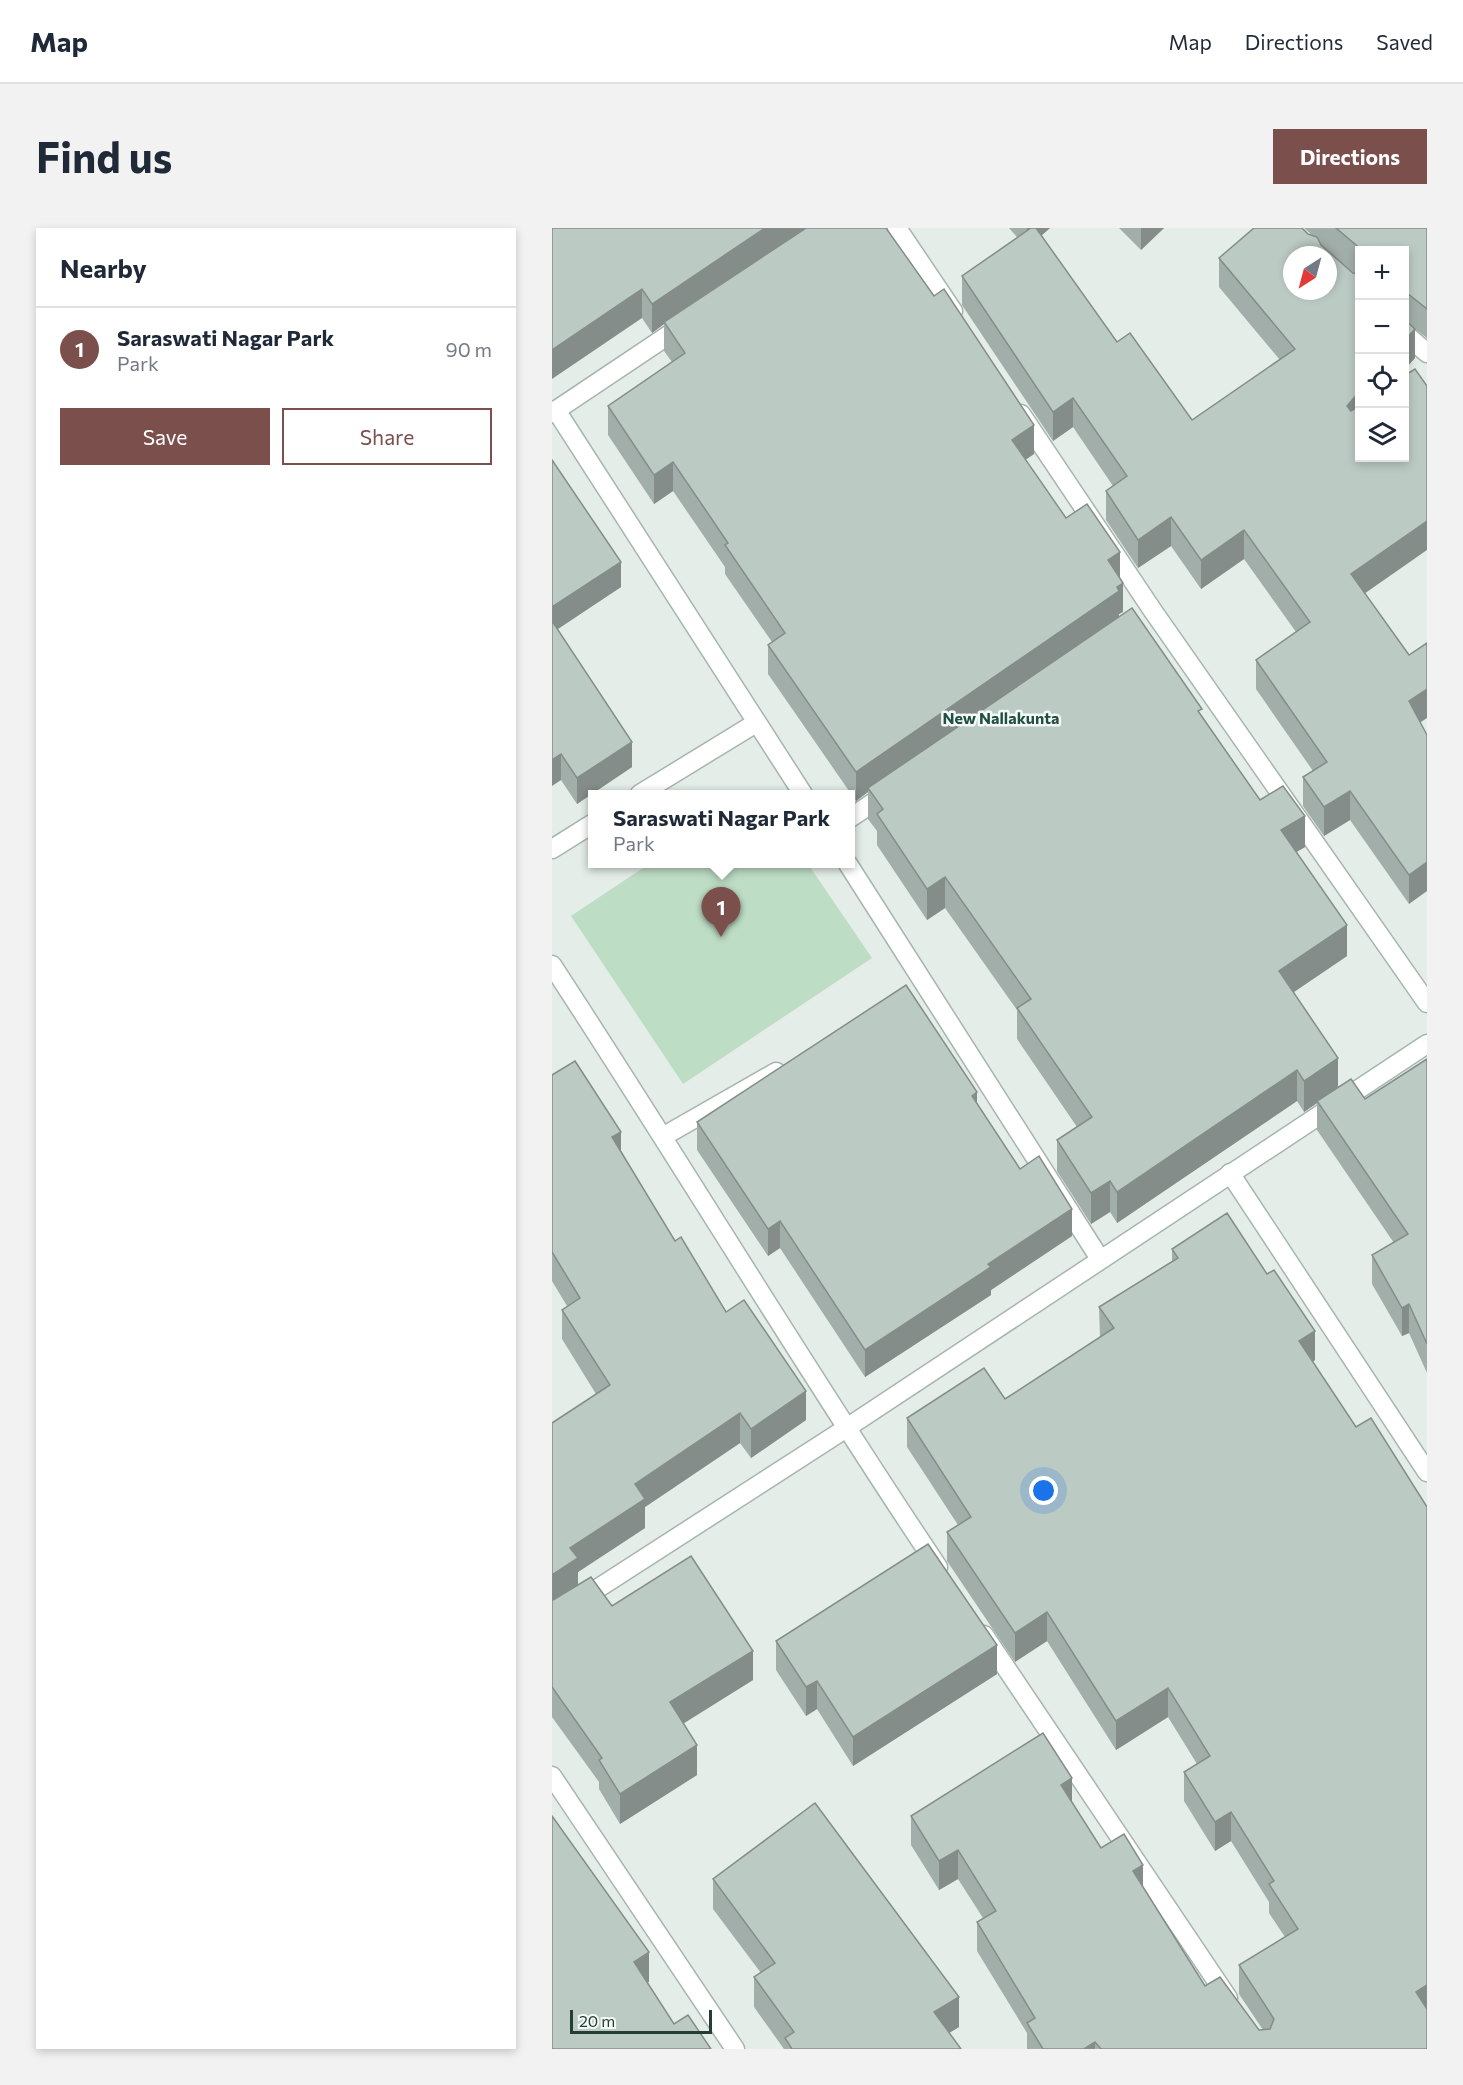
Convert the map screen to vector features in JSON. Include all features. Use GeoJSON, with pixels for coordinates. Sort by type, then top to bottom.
{"type":"FeatureCollection","features":[{"type":"Feature","properties":{"kind":"street"},"geometry":{"type":"LineString","coordinates":[[897,228],[963,326]]}},
{"type":"Feature","properties":{"kind":"street"},"geometry":{"type":"LineString","coordinates":[[702,312],[554,411],[800,790]]}},
{"type":"Feature","properties":{"kind":"street"},"geometry":{"type":"LineString","coordinates":[[1409,337],[1427,353]]}},
{"type":"Feature","properties":{"kind":"street"},"geometry":{"type":"LineString","coordinates":[[1009,395],[1153,611],[1427,1003]]}},
{"type":"Feature","properties":{"kind":"street"},"geometry":{"type":"LineString","coordinates":[[1133,624],[1153,611]]}},
{"type":"Feature","properties":{"kind":"street"},"geometry":{"type":"LineString","coordinates":[[648,790],[756,723]]}},
{"type":"Feature","properties":{"kind":"street"},"geometry":{"type":"LineString","coordinates":[[855,815],[899,785]]}},
{"type":"Feature","properties":{"kind":"street"},"geometry":{"type":"LineString","coordinates":[[552,849],[588,826]]}},
{"type":"Feature","properties":{"kind":"street"},"geometry":{"type":"LineString","coordinates":[[851,868],[1100,1259]]}},
{"type":"Feature","properties":{"kind":"street"},"geometry":{"type":"LineString","coordinates":[[552,965],[664,1136],[845,1429],[951,1587]]}},
{"type":"Feature","properties":{"kind":"street"},"geometry":{"type":"LineString","coordinates":[[906,998],[926,986]]}},
{"type":"Feature","properties":{"kind":"street"},"geometry":{"type":"LineString","coordinates":[[552,1618],[845,1429],[1427,1044]]}},
{"type":"Feature","properties":{"kind":"street"},"geometry":{"type":"LineString","coordinates":[[664,1136],[795,1061]]}},
{"type":"Feature","properties":{"kind":"street"},"geometry":{"type":"LineString","coordinates":[[1230,1173],[1427,1472]]}},
{"type":"Feature","properties":{"kind":"street"},"geometry":{"type":"LineString","coordinates":[[971,1616],[1236,2010]]}},
{"type":"Feature","properties":{"kind":"street"},"geometry":{"type":"LineString","coordinates":[[552,1776],[735,2049]]}},
{"type":"Feature","properties":{"kind":"green space"},"geometry":{"type":"Polygon","coordinates":[[[643,868],[811,868],[872,958],[683,1084],[571,916],[643,868]]]}},
{"type":"Feature","properties":{"kind":"building"},"geometry":{"type":"Polygon","coordinates":[[[552,228],[765,228],[652,304],[642,289],[552,350],[552,228]]]}},
{"type":"Feature","properties":{"kind":"building"},"geometry":{"type":"Polygon","coordinates":[[[806,228],[886,228],[934,296],[944,289],[1034,425],[1012,440],[1066,518],[1087,504],[1120,552],[1108,560],[1123,583],[1117,587],[1119,591],[856,772],[768,645],[785,633],[725,545],[728,543],[673,462],[654,475],[608,406],[685,353],[664,322],[806,228]]]}},
{"type":"Feature","properties":{"kind":"building"},"geometry":{"type":"Polygon","coordinates":[[[1031,228],[1036,228],[1117,342],[1130,333],[1192,420],[1295,349],[1219,258],[1254,228],[1302,228],[1308,234],[1317,237],[1322,246],[1283,246],[1283,300],[1337,300],[1337,259],[1355,273],[1355,397],[1347,406],[1351,411],[1355,408],[1355,462],[1409,462],[1409,373],[1415,369],[1427,386],[1427,521],[1351,574],[1409,655],[1427,643],[1427,689],[1409,701],[1427,735],[1427,862],[1409,875],[1350,791],[1324,807],[1303,777],[1327,762],[1256,660],[1310,622],[1244,530],[1201,560],[1171,517],[1138,540],[1106,491],[1127,476],[1073,398],[1053,412],[962,276],[1031,228]]]}},
{"type":"Feature","properties":{"kind":"building"},"geometry":{"type":"Polygon","coordinates":[[[1336,228],[1427,228],[1427,309],[1409,295],[1409,246],[1357,246],[1336,228]]]}},
{"type":"Feature","properties":{"kind":"building"},"geometry":{"type":"Polygon","coordinates":[[[1409,324],[1415,329],[1409,336],[1409,324]]]}},
{"type":"Feature","properties":{"kind":"building"},"geometry":{"type":"Polygon","coordinates":[[[552,460],[621,562],[552,607],[552,460]]]}},
{"type":"Feature","properties":{"kind":"building"},"geometry":{"type":"Polygon","coordinates":[[[1132,608],[1202,709],[1198,711],[1260,800],[1283,786],[1305,816],[1281,830],[1347,925],[1279,971],[1338,1058],[1304,1081],[1297,1070],[1117,1192],[1110,1181],[1091,1193],[1057,1140],[1092,1117],[1017,1008],[1031,999],[945,877],[927,889],[877,814],[883,809],[868,788],[1132,608]]]}},
{"type":"Feature","properties":{"kind":"building"},"geometry":{"type":"Polygon","coordinates":[[[552,621],[632,742],[577,778],[561,754],[552,760],[552,621]]]}},
{"type":"Feature","properties":{"kind":"building"},"geometry":{"type":"Polygon","coordinates":[[[906,985],[977,1092],[972,1096],[1020,1169],[1039,1156],[1072,1209],[988,1264],[991,1267],[865,1350],[780,1221],[768,1229],[697,1122],[906,985]]]}},
{"type":"Feature","properties":{"kind":"building"},"geometry":{"type":"Polygon","coordinates":[[[1427,1059],[1427,1344],[1409,1304],[1402,1308],[1372,1255],[1408,1234],[1317,1101],[1351,1079],[1365,1099],[1427,1059]]]}},
{"type":"Feature","properties":{"kind":"building"},"geometry":{"type":"Polygon","coordinates":[[[575,1061],[621,1132],[612,1137],[675,1241],[681,1237],[726,1312],[744,1300],[806,1391],[751,1429],[740,1413],[635,1484],[645,1499],[570,1548],[578,1558],[552,1575],[552,1423],[610,1385],[562,1310],[580,1298],[552,1252],[552,1075],[575,1061]]]}},
{"type":"Feature","properties":{"kind":"building"},"geometry":{"type":"Polygon","coordinates":[[[1227,1213],[1267,1274],[1274,1270],[1315,1331],[1299,1341],[1356,1427],[1371,1418],[1427,1507],[1427,1985],[1416,1992],[1427,2009],[1427,2049],[1101,2049],[1095,2042],[1084,2049],[1043,2049],[1027,2023],[1035,2018],[977,1922],[996,1911],[958,1850],[939,1861],[911,1816],[1043,1733],[1072,1778],[1061,1785],[1101,1848],[1124,1834],[1143,1865],[1133,1871],[1205,1986],[1220,1977],[1259,2030],[1270,2029],[1274,2019],[1239,1965],[1298,1929],[1269,1884],[1274,1881],[1231,1812],[1215,1822],[1184,1772],[1210,1756],[1168,1688],[1116,1721],[1047,1612],[1015,1633],[947,1532],[971,1517],[907,1418],[984,1368],[1005,1399],[1114,1328],[1099,1307],[1178,1258],[1172,1249],[1227,1213]]]}},
{"type":"Feature","properties":{"kind":"building"},"geometry":{"type":"Polygon","coordinates":[[[928,1544],[997,1645],[853,1737],[817,1681],[806,1687],[776,1641],[928,1544]]]}},
{"type":"Feature","properties":{"kind":"building"},"geometry":{"type":"Polygon","coordinates":[[[691,1556],[753,1651],[670,1702],[697,1745],[620,1794],[599,1760],[602,1758],[552,1687],[552,1599],[591,1577],[612,1606],[691,1556]]]}},
{"type":"Feature","properties":{"kind":"building"},"geometry":{"type":"Polygon","coordinates":[[[815,1803],[959,1997],[934,2012],[961,2049],[792,2049],[785,2038],[794,2032],[754,1977],[775,1963],[713,1879],[815,1803]]]}},
{"type":"Feature","properties":{"kind":"building"},"geometry":{"type":"Polygon","coordinates":[[[552,1816],[649,1952],[634,1962],[674,2024],[688,2015],[711,2049],[552,2049],[552,1816]]]}},
{"type":"Feature","properties":{"kind":"place","name":"Saraswati Nagar Park"},"geometry":{"type":"Point","coordinates":[721,937]}},
{"type":"Feature","properties":{"kind":"district","name":"New Nallakunta"},"geometry":{"type":"Point","coordinates":[1001,717]}}]}
